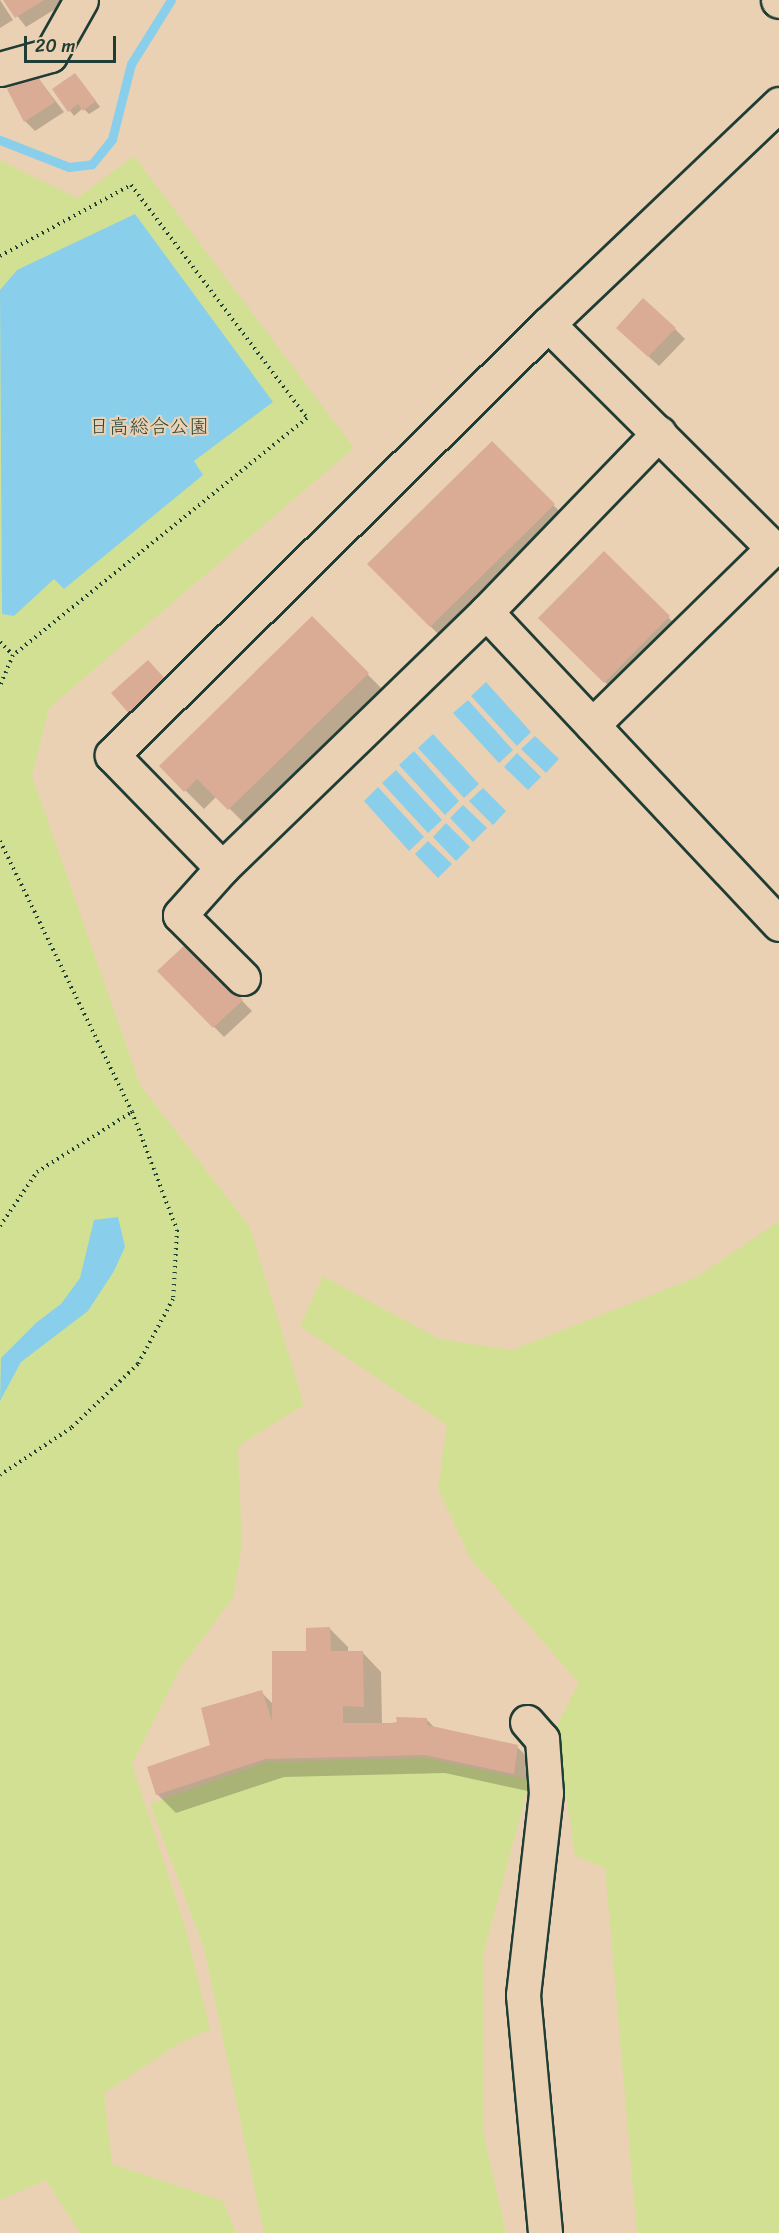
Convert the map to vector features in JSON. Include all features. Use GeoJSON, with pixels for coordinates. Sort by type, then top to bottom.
{"type":"FeatureCollection","features":[{"type":"Feature","properties":{"kind":"street"},"geometry":{"type":"LineString","coordinates":[[0,69],[50,55],[81,0]]}},
{"type":"Feature","properties":{"kind":"street"},"geometry":{"type":"LineString","coordinates":[[222,868],[112,755],[548,324],[779,104]]}},
{"type":"Feature","properties":{"kind":"street"},"geometry":{"type":"LineString","coordinates":[[548,324],[773,548],[592,725]]}},
{"type":"Feature","properties":{"kind":"street"},"geometry":{"type":"LineString","coordinates":[[243,978],[180,915],[222,868],[486,612],[659,433]]}},
{"type":"Feature","properties":{"kind":"street"},"geometry":{"type":"LineString","coordinates":[[486,612],[779,924]]}},
{"type":"Feature","properties":{"kind":"street"},"geometry":{"type":"LineString","coordinates":[[527,1722],[542,1739],[546,1793],[524,1995],[545,2233]]}},
{"type":"Feature","properties":{"kind":"path"},"geometry":{"type":"LineString","coordinates":[[0,256],[131,185],[307,418],[13,655],[0,685]]}},
{"type":"Feature","properties":{"kind":"path"},"geometry":{"type":"LineString","coordinates":[[0,642],[13,655]]}},
{"type":"Feature","properties":{"kind":"path"},"geometry":{"type":"LineString","coordinates":[[0,841],[132,1112],[177,1230],[173,1299],[138,1364],[71,1428],[0,1475]]}},
{"type":"Feature","properties":{"kind":"path"},"geometry":{"type":"LineString","coordinates":[[0,1226],[37,1172],[132,1112]]}},
{"type":"Feature","properties":{"kind":"green space","name":"日高総合公園"},"geometry":{"type":"Polygon","coordinates":[[[134,156],[354,448],[49,708],[32,776],[140,1085],[250,1227],[304,1405],[238,1446],[242,1545],[233,1598],[181,1667],[132,1764],[186,1930],[210,2029],[178,2044],[104,2093],[112,2164],[223,2201],[236,2233],[80,2233],[46,2180],[0,2200],[0,160],[77,198],[134,156]]]}},
{"type":"Feature","properties":{"kind":"green space"},"geometry":{"type":"Polygon","coordinates":[[[779,1221],[779,2233],[637,2233],[605,1868],[575,1856],[556,1727],[579,1683],[470,1558],[438,1488],[447,1425],[300,1326],[323,1276],[439,1339],[512,1350],[695,1278],[779,1221]]]}},
{"type":"Feature","properties":{"kind":"green space"},"geometry":{"type":"Polygon","coordinates":[[[425,1758],[530,1780],[484,1951],[484,2136],[506,2233],[264,2233],[204,1948],[150,1804],[267,1762],[425,1758]]]}},
{"type":"Feature","properties":{"kind":"water"},"geometry":{"type":"Polygon","coordinates":[[[135,214],[273,402],[194,461],[203,475],[64,589],[54,579],[14,616],[2,614],[0,290],[17,270],[135,214]]]}},
{"type":"Feature","properties":{"kind":"water"},"geometry":{"type":"Polygon","coordinates":[[[486,682],[531,732],[517,746],[471,696],[486,682]]]}},
{"type":"Feature","properties":{"kind":"water"},"geometry":{"type":"Polygon","coordinates":[[[468,700],[513,750],[499,763],[453,713],[468,700]]]}},
{"type":"Feature","properties":{"kind":"water"},"geometry":{"type":"Polygon","coordinates":[[[433,734],[479,784],[464,798],[418,748],[433,734]]]}},
{"type":"Feature","properties":{"kind":"water"},"geometry":{"type":"Polygon","coordinates":[[[535,736],[559,759],[546,773],[521,749],[535,736]]]}},
{"type":"Feature","properties":{"kind":"water"},"geometry":{"type":"Polygon","coordinates":[[[414,751],[459,801],[445,815],[399,765],[414,751]]]}},
{"type":"Feature","properties":{"kind":"water"},"geometry":{"type":"Polygon","coordinates":[[[517,753],[541,777],[528,790],[504,767],[517,753]]]}},
{"type":"Feature","properties":{"kind":"water"},"geometry":{"type":"Polygon","coordinates":[[[396,770],[442,820],[428,833],[382,783],[396,770]]]}},
{"type":"Feature","properties":{"kind":"water"},"geometry":{"type":"Polygon","coordinates":[[[378,787],[424,837],[409,851],[364,801],[378,787]]]}},
{"type":"Feature","properties":{"kind":"water"},"geometry":{"type":"Polygon","coordinates":[[[483,788],[506,811],[493,825],[469,801],[483,788]]]}},
{"type":"Feature","properties":{"kind":"water"},"geometry":{"type":"Polygon","coordinates":[[[463,805],[487,828],[473,842],[450,818],[463,805]]]}},
{"type":"Feature","properties":{"kind":"water"},"geometry":{"type":"Polygon","coordinates":[[[446,823],[470,847],[456,861],[433,837],[446,823]]]}},
{"type":"Feature","properties":{"kind":"water"},"geometry":{"type":"Polygon","coordinates":[[[428,841],[452,864],[438,878],[415,854],[428,841]]]}},
{"type":"Feature","properties":{"kind":"water"},"geometry":{"type":"Polygon","coordinates":[[[118,1217],[125,1247],[114,1271],[88,1311],[21,1362],[0,1401],[1,1358],[37,1322],[61,1304],[80,1278],[94,1220],[118,1217]]]}},
{"type":"Feature","properties":{"kind":"building"},"geometry":{"type":"Polygon","coordinates":[[[3,0],[44,0],[15,18],[3,0]]]}},
{"type":"Feature","properties":{"kind":"building"},"geometry":{"type":"Polygon","coordinates":[[[34,71],[55,102],[24,122],[7,89],[34,71]]]}},
{"type":"Feature","properties":{"kind":"building"},"geometry":{"type":"Polygon","coordinates":[[[75,73],[96,101],[83,111],[78,104],[68,112],[52,89],[75,73]]]}},
{"type":"Feature","properties":{"kind":"building"},"geometry":{"type":"Polygon","coordinates":[[[643,298],[676,328],[648,357],[616,328],[643,298]]]}},
{"type":"Feature","properties":{"kind":"building"},"geometry":{"type":"Polygon","coordinates":[[[492,441],[555,504],[430,627],[367,564],[492,441]]]}},
{"type":"Feature","properties":{"kind":"building"},"geometry":{"type":"Polygon","coordinates":[[[604,551],[670,616],[604,683],[538,618],[604,551]]]}},
{"type":"Feature","properties":{"kind":"building"},"geometry":{"type":"Polygon","coordinates":[[[312,616],[369,673],[228,810],[197,779],[184,792],[159,766],[312,616]]]}},
{"type":"Feature","properties":{"kind":"building"},"geometry":{"type":"Polygon","coordinates":[[[148,660],[169,683],[132,717],[111,693],[148,660]]]}},
{"type":"Feature","properties":{"kind":"building"},"geometry":{"type":"Polygon","coordinates":[[[187,943],[243,1000],[213,1028],[157,971],[187,943]]]}},
{"type":"Feature","properties":{"kind":"building"},"geometry":{"type":"Polygon","coordinates":[[[330,1627],[331,1651],[363,1651],[364,1707],[343,1706],[343,1723],[397,1723],[396,1717],[427,1718],[427,1725],[518,1745],[514,1774],[425,1755],[265,1759],[156,1795],[147,1767],[210,1745],[201,1708],[262,1690],[272,1721],[272,1651],[306,1651],[306,1628],[330,1627]]]}},
{"type":"Feature","properties":{"kind":"waterway"},"geometry":{"type":"LineString","coordinates":[[0,140],[69,167],[92,164],[112,139],[131,64],[171,0]]}}]}
